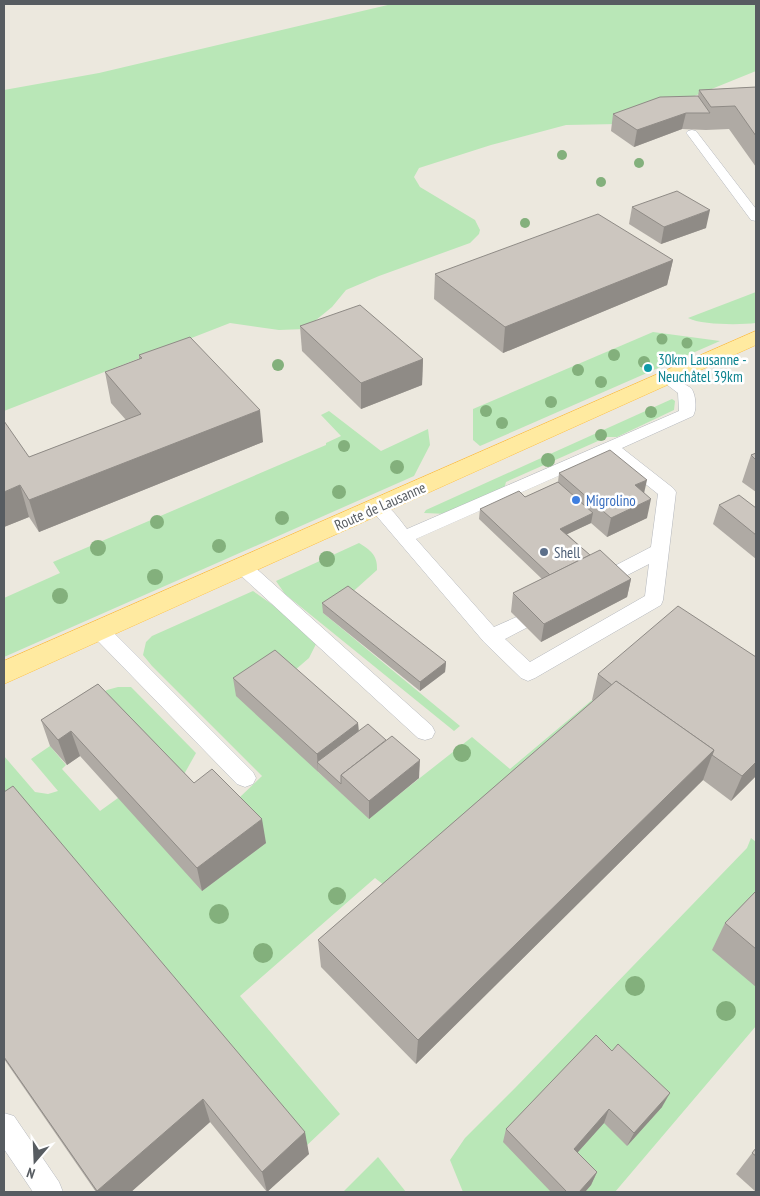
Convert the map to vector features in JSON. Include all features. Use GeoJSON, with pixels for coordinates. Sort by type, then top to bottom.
{"type":"FeatureCollection","features":[{"type":"Feature","properties":{"kind":"main road","name":"Route de Lausanne"},"geometry":{"type":"LineString","coordinates":[[6,673],[756,337]]}},
{"type":"Feature","properties":{"kind":"lane"},"geometry":{"type":"LineString","coordinates":[[692,133],[756,217]]}},
{"type":"Feature","properties":{"kind":"lane"},"geometry":{"type":"LineString","coordinates":[[406,536],[687,413],[686,392],[666,378]]}},
{"type":"Feature","properties":{"kind":"lane"},"geometry":{"type":"LineString","coordinates":[[378,507],[406,536],[491,637],[528,673],[654,600],[667,492],[609,446]]}},
{"type":"Feature","properties":{"kind":"lane"},"geometry":{"type":"LineString","coordinates":[[606,579],[659,551]]}},
{"type":"Feature","properties":{"kind":"lane"},"geometry":{"type":"LineString","coordinates":[[243,567],[425,732]]}},
{"type":"Feature","properties":{"kind":"lane"},"geometry":{"type":"LineString","coordinates":[[491,637],[521,622]]}},
{"type":"Feature","properties":{"kind":"lane"},"geometry":{"type":"LineString","coordinates":[[100,631],[245,778]]}},
{"type":"Feature","properties":{"kind":"lane"},"geometry":{"type":"LineString","coordinates":[[4,1126],[49,1192]]}},
{"type":"Feature","properties":{"kind":"green space"},"geometry":{"type":"Polygon","coordinates":[[[392,4],[756,4],[756,71],[635,120],[618,124],[566,125],[491,145],[419,168],[414,177],[420,187],[475,220],[480,230],[479,234],[470,243],[346,290],[332,307],[305,329],[279,330],[230,323],[4,411],[4,90],[99,73],[392,4]]]}},
{"type":"Feature","properties":{"kind":"green space"},"geometry":{"type":"Polygon","coordinates":[[[756,292],[756,323],[711,323],[688,318],[756,292]]]}},
{"type":"Feature","properties":{"kind":"green space"},"geometry":{"type":"Polygon","coordinates":[[[653,332],[720,341],[480,446],[473,440],[473,409],[653,332]]]}},
{"type":"Feature","properties":{"kind":"green space"},"geometry":{"type":"Polygon","coordinates":[[[672,399],[675,401],[674,410],[617,437],[607,437],[506,482],[504,489],[448,514],[424,513],[426,510],[672,399]]]}},
{"type":"Feature","properties":{"kind":"green space"},"geometry":{"type":"Polygon","coordinates":[[[329,411],[381,451],[428,429],[430,445],[414,476],[4,657],[4,598],[60,573],[53,562],[326,445],[326,443],[341,436],[321,415],[329,411]]]}},
{"type":"Feature","properties":{"kind":"green space"},"geometry":{"type":"Polygon","coordinates":[[[359,543],[375,557],[377,570],[348,596],[323,613],[460,726],[454,731],[285,594],[276,581],[359,543]]]}},
{"type":"Feature","properties":{"kind":"green space"},"geometry":{"type":"Polygon","coordinates":[[[253,591],[304,627],[316,644],[309,658],[287,677],[318,772],[369,818],[472,737],[510,769],[592,700],[609,712],[399,897],[375,878],[240,996],[340,1114],[304,1148],[4,790],[4,756],[35,792],[48,794],[58,791],[31,759],[50,746],[66,765],[62,769],[100,811],[118,798],[240,797],[262,776],[143,655],[146,642],[152,636],[253,591]]]}},
{"type":"Feature","properties":{"kind":"green space"},"geometry":{"type":"Polygon","coordinates":[[[118,687],[131,687],[196,753],[178,785],[93,699],[107,690],[118,687]]]}},
{"type":"Feature","properties":{"kind":"green space"},"geometry":{"type":"Polygon","coordinates":[[[751,838],[756,842],[756,1026],[615,1192],[463,1192],[450,1160],[465,1138],[747,848],[751,838]]]}},
{"type":"Feature","properties":{"kind":"green space"},"geometry":{"type":"Polygon","coordinates":[[[378,1157],[406,1192],[343,1192],[378,1157]]]}},
{"type":"Feature","properties":{"kind":"building"},"geometry":{"type":"Polygon","coordinates":[[[756,87],[756,136],[735,106],[711,107],[699,90],[756,87]]]}},
{"type":"Feature","properties":{"kind":"building"},"geometry":{"type":"Polygon","coordinates":[[[698,96],[710,113],[686,113],[637,130],[613,114],[660,97],[698,96]]]}},
{"type":"Feature","properties":{"kind":"building"},"geometry":{"type":"Polygon","coordinates":[[[677,191],[710,210],[664,227],[632,207],[677,191]]]}},
{"type":"Feature","properties":{"kind":"building"},"geometry":{"type":"Polygon","coordinates":[[[598,214],[673,260],[505,327],[435,274],[598,214]]]}},
{"type":"Feature","properties":{"kind":"building"},"geometry":{"type":"Polygon","coordinates":[[[360,305],[423,359],[361,383],[300,326],[360,305]]]}},
{"type":"Feature","properties":{"kind":"building"},"geometry":{"type":"Polygon","coordinates":[[[190,337],[260,410],[29,500],[20,485],[4,492],[4,421],[29,457],[141,414],[105,372],[142,358],[139,355],[190,337]]]}},
{"type":"Feature","properties":{"kind":"building"},"geometry":{"type":"Polygon","coordinates":[[[610,450],[647,480],[635,485],[651,499],[611,518],[559,473],[610,450]]]}},
{"type":"Feature","properties":{"kind":"building"},"geometry":{"type":"Polygon","coordinates":[[[756,453],[756,460],[751,455],[756,453]]]}},
{"type":"Feature","properties":{"kind":"building","name":"Shell"},"geometry":{"type":"Polygon","coordinates":[[[558,482],[593,513],[560,529],[590,555],[550,575],[480,509],[519,491],[525,497],[558,482]]]}},
{"type":"Feature","properties":{"kind":"building"},"geometry":{"type":"Polygon","coordinates":[[[739,495],[756,508],[756,535],[719,505],[739,495]]]}},
{"type":"Feature","properties":{"kind":"building"},"geometry":{"type":"Polygon","coordinates":[[[600,550],[631,579],[544,624],[513,593],[600,550]]]}},
{"type":"Feature","properties":{"kind":"building"},"geometry":{"type":"Polygon","coordinates":[[[348,586],[446,662],[420,682],[322,603],[348,586]]]}},
{"type":"Feature","properties":{"kind":"building"},"geometry":{"type":"Polygon","coordinates":[[[678,606],[756,657],[756,762],[742,776],[712,755],[714,750],[616,681],[612,685],[598,674],[678,606]]]}},
{"type":"Feature","properties":{"kind":"building"},"geometry":{"type":"Polygon","coordinates":[[[275,650],[358,723],[317,754],[233,678],[275,650]]]}},
{"type":"Feature","properties":{"kind":"building"},"geometry":{"type":"Polygon","coordinates":[[[616,681],[714,750],[418,1040],[318,940],[616,681]]]}},
{"type":"Feature","properties":{"kind":"building"},"geometry":{"type":"Polygon","coordinates":[[[98,684],[194,783],[212,769],[262,819],[197,868],[71,731],[58,740],[41,720],[98,684]]]}},
{"type":"Feature","properties":{"kind":"building"},"geometry":{"type":"Polygon","coordinates":[[[368,724],[386,740],[341,775],[341,784],[317,762],[368,724]]]}},
{"type":"Feature","properties":{"kind":"building"},"geometry":{"type":"Polygon","coordinates":[[[392,736],[420,760],[369,801],[341,775],[392,736]]]}},
{"type":"Feature","properties":{"kind":"building"},"geometry":{"type":"Polygon","coordinates":[[[13,786],[305,1132],[262,1172],[203,1099],[97,1191],[4,1057],[4,792],[13,786]]]}},
{"type":"Feature","properties":{"kind":"building"},"geometry":{"type":"Polygon","coordinates":[[[756,891],[756,949],[725,923],[756,891]]]}},
{"type":"Feature","properties":{"kind":"building"},"geometry":{"type":"Polygon","coordinates":[[[596,1035],[612,1051],[618,1044],[670,1093],[634,1133],[609,1109],[574,1149],[597,1172],[579,1192],[567,1192],[506,1129],[596,1035]]]}},
{"type":"Feature","properties":{"kind":"building"},"geometry":{"type":"Polygon","coordinates":[[[756,1148],[756,1156],[752,1153],[756,1148]]]}},
{"type":"Feature","properties":{"kind":"place","name":"30km Lausanne - Neuchâtel 39km"},"geometry":{"type":"Point","coordinates":[648,368]}},
{"type":"Feature","properties":{"kind":"place","name":"Migrolino"},"geometry":{"type":"Point","coordinates":[576,500]}},
{"type":"Feature","properties":{"kind":"place","name":"Shell"},"geometry":{"type":"Point","coordinates":[544,552]}}]}
